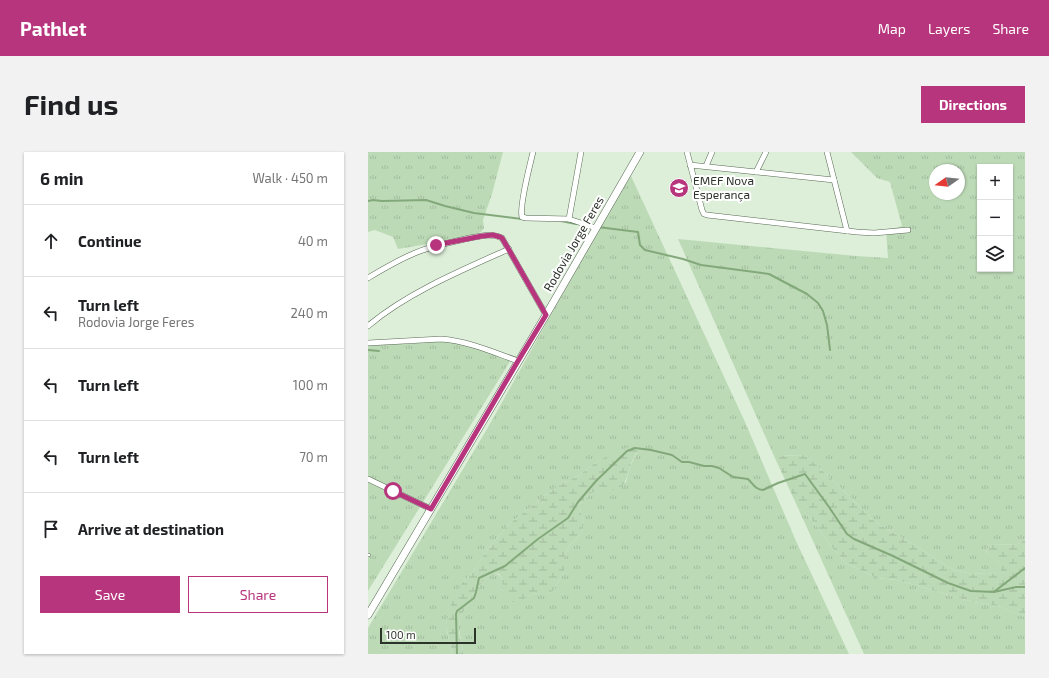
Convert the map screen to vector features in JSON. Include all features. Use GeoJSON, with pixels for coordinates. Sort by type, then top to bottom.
{"type":"FeatureCollection","features":[{"type":"Feature","properties":{"kind":"main road","name":"Rodovia Jorge Feres"},"geometry":{"type":"LineString","coordinates":[[368,615],[546,315],[640,152]]}},
{"type":"Feature","properties":{"kind":"street"},"geometry":{"type":"LineString","coordinates":[[533,152],[523,196],[522,216],[526,218],[569,219],[596,228]]}},
{"type":"Feature","properties":{"kind":"street"},"geometry":{"type":"LineString","coordinates":[[569,219],[581,152]]}},
{"type":"Feature","properties":{"kind":"street"},"geometry":{"type":"LineString","coordinates":[[687,152],[702,210],[707,216],[874,233],[908,230]]}},
{"type":"Feature","properties":{"kind":"street"},"geometry":{"type":"LineString","coordinates":[[706,166],[712,152]]}},
{"type":"Feature","properties":{"kind":"street"},"geometry":{"type":"LineString","coordinates":[[756,172],[766,152]]}},
{"type":"Feature","properties":{"kind":"street"},"geometry":{"type":"LineString","coordinates":[[827,152],[847,231]]}},
{"type":"Feature","properties":{"kind":"street"},"geometry":{"type":"LineString","coordinates":[[690,165],[834,180]]}},
{"type":"Feature","properties":{"kind":"street"},"geometry":{"type":"LineString","coordinates":[[368,278],[404,258],[426,248],[476,237],[493,235],[502,238],[546,315]]}},
{"type":"Feature","properties":{"kind":"street"},"geometry":{"type":"LineString","coordinates":[[368,326],[405,300],[466,268],[509,250]]}},
{"type":"Feature","properties":{"kind":"street"},"geometry":{"type":"LineString","coordinates":[[368,344],[441,339],[450,340],[471,344],[518,361]]}},
{"type":"Feature","properties":{"kind":"street"},"geometry":{"type":"LineString","coordinates":[[368,479],[431,509]]}},
{"type":"Feature","properties":{"kind":"green space"},"geometry":{"type":"Polygon","coordinates":[[[368,152],[503,152],[492,194],[483,220],[484,228],[481,232],[469,237],[398,249],[393,237],[375,230],[368,232],[368,152]]]}},
{"type":"Feature","properties":{"kind":"green space"},"geometry":{"type":"Polygon","coordinates":[[[851,152],[1025,152],[1025,540],[1018,544],[989,545],[986,553],[997,561],[1002,569],[1002,572],[996,574],[972,574],[954,570],[875,522],[806,455],[774,456],[678,239],[888,258],[886,230],[902,226],[890,182],[877,178],[851,152]]]}},
{"type":"Feature","properties":{"kind":"green space"},"geometry":{"type":"Polygon","coordinates":[[[631,176],[745,422],[796,541],[849,654],[463,654],[459,623],[471,598],[482,582],[493,572],[501,577],[503,591],[527,597],[536,593],[549,593],[553,591],[564,572],[564,557],[569,546],[582,532],[584,524],[579,505],[591,493],[626,482],[630,466],[637,453],[599,460],[578,476],[559,485],[509,524],[485,553],[473,572],[462,583],[446,623],[452,654],[368,654],[368,628],[487,429],[604,220],[631,176]]]}},
{"type":"Feature","properties":{"kind":"green space"},"geometry":{"type":"Polygon","coordinates":[[[430,339],[460,342],[511,360],[368,591],[368,344],[412,344],[430,339]]]}},
{"type":"Feature","properties":{"kind":"green space"},"geometry":{"type":"Polygon","coordinates":[[[636,444],[638,449],[625,481],[620,489],[591,493],[579,505],[584,524],[582,532],[569,546],[564,557],[564,572],[553,591],[549,593],[536,593],[517,602],[510,602],[503,591],[502,579],[499,574],[493,572],[488,576],[472,597],[460,620],[459,629],[463,654],[452,654],[446,623],[452,602],[462,583],[473,572],[485,553],[509,524],[559,485],[578,476],[599,460],[636,444]]]}},
{"type":"Feature","properties":{"kind":"green space"},"geometry":{"type":"Polygon","coordinates":[[[806,455],[875,522],[954,570],[972,574],[996,574],[1001,572],[999,563],[986,553],[989,545],[1018,544],[1025,540],[1025,617],[998,606],[973,602],[897,580],[876,578],[846,563],[804,511],[798,508],[774,456],[806,455]]]}},
{"type":"Feature","properties":{"kind":"green space"},"geometry":{"type":"Polygon","coordinates":[[[798,508],[804,511],[846,563],[876,578],[897,580],[973,602],[998,606],[1025,617],[1025,654],[864,654],[798,508]]]}},
{"type":"Feature","properties":{"kind":"waterway"},"geometry":{"type":"LineString","coordinates":[[368,201],[426,200],[474,213],[522,219]]}},
{"type":"Feature","properties":{"kind":"waterway"},"geometry":{"type":"LineString","coordinates":[[561,221],[576,224]]}},
{"type":"Feature","properties":{"kind":"waterway"},"geometry":{"type":"LineString","coordinates":[[598,227],[638,232],[640,245],[645,250],[701,265],[769,274],[807,294],[818,303],[823,311],[827,325],[830,350]]}},
{"type":"Feature","properties":{"kind":"waterway"},"geometry":{"type":"LineString","coordinates":[[368,350],[379,351]]}},
{"type":"Feature","properties":{"kind":"waterway"},"geometry":{"type":"LineString","coordinates":[[457,654],[456,614],[457,611],[474,598],[479,578],[505,566],[538,539],[568,518],[578,502],[596,481],[627,451],[635,448],[672,455],[682,462],[719,468],[733,477],[748,479],[761,490],[805,474],[847,534],[854,539],[948,583],[971,591],[994,592],[1016,587],[1025,587]]}},
{"type":"Feature","properties":{"kind":"waterway"},"geometry":{"type":"LineString","coordinates":[[995,591],[1025,568]]}},
{"type":"Feature","properties":{"kind":"place","name":"EMEF Nova Esperança"},"geometry":{"type":"Point","coordinates":[679,188]}},
{"type":"Feature","properties":{"kind":"route"},"geometry":{"type":"LineString","coordinates":[[393,491],[431,509],[546,315],[502,238],[493,235],[482,236],[436,245]]}}]}
